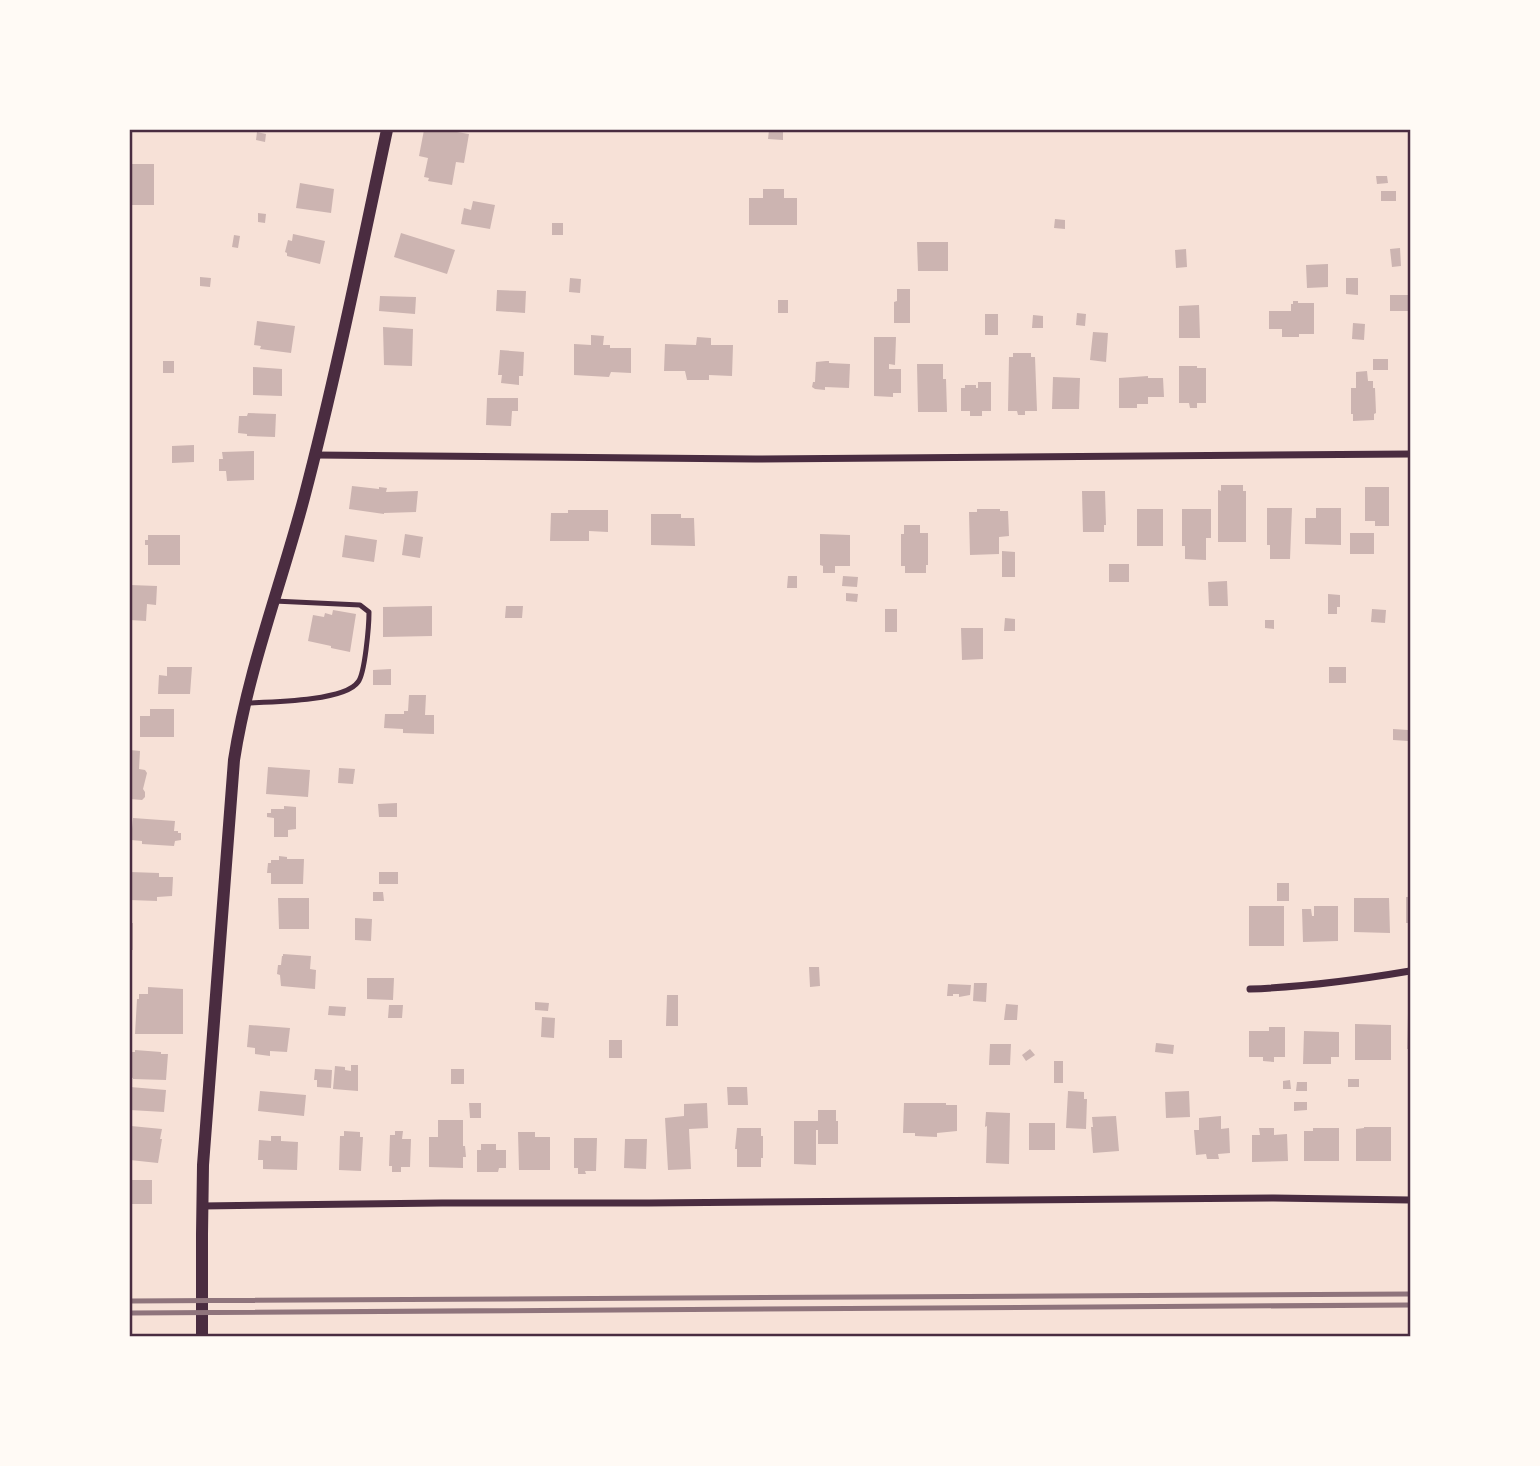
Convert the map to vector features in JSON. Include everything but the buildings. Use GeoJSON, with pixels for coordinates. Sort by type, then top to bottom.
{"type":"FeatureCollection","features":[{"type":"Feature","properties":{"kind":"street"},"geometry":{"type":"LineString","coordinates":[[202,1336],[202,1206],[234,760],[245,703],[315,455],[387,130]]}},
{"type":"Feature","properties":{"kind":"street"},"geometry":{"type":"LineString","coordinates":[[315,455],[755,460],[1410,454]]}},
{"type":"Feature","properties":{"kind":"street"},"geometry":{"type":"LineString","coordinates":[[1250,989],[1313,986],[1410,971]]}},
{"type":"Feature","properties":{"kind":"street"},"geometry":{"type":"LineString","coordinates":[[202,1206],[1274,1198],[1410,1200]]}},
{"type":"Feature","properties":{"kind":"lane"},"geometry":{"type":"LineString","coordinates":[[245,703],[337,695],[360,680],[369,612],[360,605],[274,601]]}},
{"type":"Feature","properties":{"kind":"railway"},"geometry":{"type":"LineString","coordinates":[[130,1301],[1410,1294]]}},
{"type":"Feature","properties":{"kind":"railway"},"geometry":{"type":"LineString","coordinates":[[130,1313],[1410,1305]]}}]}
